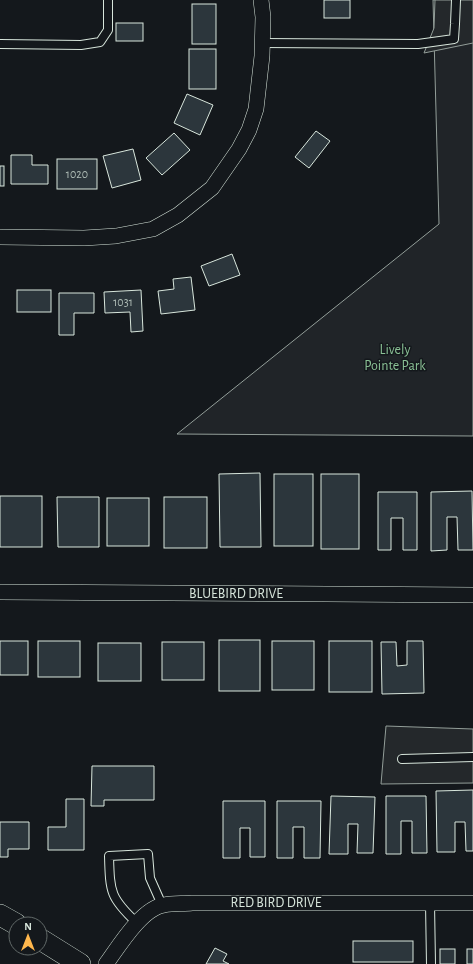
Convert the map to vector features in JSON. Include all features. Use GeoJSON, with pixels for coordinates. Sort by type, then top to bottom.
{"type":"FeatureCollection","features":[{"type":"Feature","properties":{"kind":"main road"},"geometry":{"type":"LineString","coordinates":[[48,944],[80,964]]}},
{"type":"Feature","properties":{"kind":"street"},"geometry":{"type":"LineString","coordinates":[[0,237],[100,237],[116,236],[153,229],[178,215],[212,188],[239,149],[249,130],[256,109],[260,82],[262,43],[263,17],[261,0]]}},
{"type":"Feature","properties":{"kind":"street","name":"BLUEBIRD DRIVE"},"geometry":{"type":"LineString","coordinates":[[0,592],[473,595]]}},
{"type":"Feature","properties":{"kind":"street","name":"RED BIRD DRIVE"},"geometry":{"type":"LineString","coordinates":[[106,964],[130,930],[147,914],[162,905],[192,903],[473,903]]}},
{"type":"Feature","properties":{"kind":"lane"},"geometry":{"type":"LineString","coordinates":[[0,44],[81,45],[100,42],[108,30],[108,0]]}},
{"type":"Feature","properties":{"kind":"lane"},"geometry":{"type":"LineString","coordinates":[[262,43],[418,44],[454,39],[456,0]]}},
{"type":"Feature","properties":{"kind":"lane"},"geometry":{"type":"LineString","coordinates":[[402,759],[473,757]]}},
{"type":"Feature","properties":{"kind":"lane"},"geometry":{"type":"LineString","coordinates":[[137,923],[121,908],[113,896],[109,856],[148,854],[150,878],[162,905]]}},
{"type":"Feature","properties":{"kind":"lane"},"geometry":{"type":"LineString","coordinates":[[430,903],[431,964]]}},
{"type":"Feature","properties":{"kind":"green space","name":"Lively Pointe Park"},"geometry":{"type":"Polygon","coordinates":[[[433,0],[473,0],[473,436],[177,434],[439,224],[433,0]]]}},
{"type":"Feature","properties":{"kind":"shaded area"},"geometry":{"type":"Polygon","coordinates":[[[435,0],[473,0],[473,43],[424,53],[434,28],[435,0]]]}},
{"type":"Feature","properties":{"kind":"shaded area"},"geometry":{"type":"Polygon","coordinates":[[[386,726],[473,729],[473,783],[381,784],[386,726]]]}},
{"type":"Feature","properties":{"kind":"building"},"geometry":{"type":"Polygon","coordinates":[[[324,0],[350,0],[350,18],[324,18],[324,0]]]}},
{"type":"Feature","properties":{"kind":"building"},"geometry":{"type":"Polygon","coordinates":[[[192,4],[216,4],[216,44],[192,44],[192,4]]]}},
{"type":"Feature","properties":{"kind":"building"},"geometry":{"type":"Polygon","coordinates":[[[116,23],[143,23],[143,41],[116,41],[116,23]]]}},
{"type":"Feature","properties":{"kind":"building"},"geometry":{"type":"Polygon","coordinates":[[[189,49],[216,49],[216,89],[189,89],[189,49]]]}},
{"type":"Feature","properties":{"kind":"building"},"geometry":{"type":"Polygon","coordinates":[[[187,94],[213,105],[200,135],[174,123],[187,94]]]}},
{"type":"Feature","properties":{"kind":"building"},"geometry":{"type":"Polygon","coordinates":[[[316,131],[330,141],[309,168],[295,157],[316,131]]]}},
{"type":"Feature","properties":{"kind":"building"},"geometry":{"type":"Polygon","coordinates":[[[174,133],[190,150],[162,175],[146,158],[174,133]]]}},
{"type":"Feature","properties":{"kind":"building"},"geometry":{"type":"Polygon","coordinates":[[[133,149],[141,180],[112,188],[103,156],[133,149]]]}},
{"type":"Feature","properties":{"kind":"building"},"geometry":{"type":"Polygon","coordinates":[[[11,155],[32,155],[32,165],[48,165],[48,184],[11,184],[11,155]]]}},
{"type":"Feature","properties":{"kind":"building"},"geometry":{"type":"Polygon","coordinates":[[[57,159],[97,159],[97,189],[57,189],[57,159]]]}},
{"type":"Feature","properties":{"kind":"building"},"geometry":{"type":"Polygon","coordinates":[[[0,166],[4,166],[4,186],[0,186],[0,166]]]}},
{"type":"Feature","properties":{"kind":"building"},"geometry":{"type":"Polygon","coordinates":[[[232,254],[240,275],[209,286],[201,266],[232,254]]]}},
{"type":"Feature","properties":{"kind":"building"},"geometry":{"type":"Polygon","coordinates":[[[191,277],[195,310],[161,314],[158,291],[174,289],[173,279],[191,277]]]}},
{"type":"Feature","properties":{"kind":"building"},"geometry":{"type":"Polygon","coordinates":[[[17,290],[51,290],[51,312],[17,312],[17,290]]]}},
{"type":"Feature","properties":{"kind":"building"},"geometry":{"type":"Polygon","coordinates":[[[141,290],[143,331],[131,332],[130,312],[105,313],[104,292],[141,290]]]}},
{"type":"Feature","properties":{"kind":"building"},"geometry":{"type":"Polygon","coordinates":[[[59,293],[94,293],[94,313],[74,313],[74,335],[59,335],[59,293]]]}},
{"type":"Feature","properties":{"kind":"building"},"geometry":{"type":"Polygon","coordinates":[[[260,473],[261,547],[220,547],[219,474],[260,473]]]}},
{"type":"Feature","properties":{"kind":"building"},"geometry":{"type":"Polygon","coordinates":[[[274,474],[313,474],[313,546],[274,546],[274,474]]]}},
{"type":"Feature","properties":{"kind":"building"},"geometry":{"type":"Polygon","coordinates":[[[321,474],[359,474],[359,549],[321,549],[321,474]]]}},
{"type":"Feature","properties":{"kind":"building"},"geometry":{"type":"Polygon","coordinates":[[[472,491],[473,550],[458,550],[457,517],[447,517],[447,550],[431,551],[431,492],[472,491]]]}},
{"type":"Feature","properties":{"kind":"building"},"geometry":{"type":"Polygon","coordinates":[[[378,492],[417,492],[417,550],[403,550],[403,518],[391,518],[391,550],[378,550],[378,492]]]}},
{"type":"Feature","properties":{"kind":"building"},"geometry":{"type":"Polygon","coordinates":[[[0,496],[42,496],[42,547],[0,547],[0,496]]]}},
{"type":"Feature","properties":{"kind":"building"},"geometry":{"type":"Polygon","coordinates":[[[57,497],[99,497],[99,547],[58,547],[57,497]]]}},
{"type":"Feature","properties":{"kind":"building"},"geometry":{"type":"Polygon","coordinates":[[[164,497],[207,497],[207,548],[164,548],[164,497]]]}},
{"type":"Feature","properties":{"kind":"building"},"geometry":{"type":"Polygon","coordinates":[[[107,498],[149,498],[149,546],[107,546],[107,498]]]}},
{"type":"Feature","properties":{"kind":"building"},"geometry":{"type":"Polygon","coordinates":[[[219,640],[260,640],[260,691],[219,691],[219,640]]]}},
{"type":"Feature","properties":{"kind":"building"},"geometry":{"type":"Polygon","coordinates":[[[0,641],[28,641],[28,675],[0,675],[0,641]]]}},
{"type":"Feature","properties":{"kind":"building"},"geometry":{"type":"Polygon","coordinates":[[[38,641],[80,641],[80,677],[38,677],[38,641]]]}},
{"type":"Feature","properties":{"kind":"building"},"geometry":{"type":"Polygon","coordinates":[[[272,641],[314,641],[314,690],[272,690],[272,641]]]}},
{"type":"Feature","properties":{"kind":"building"},"geometry":{"type":"Polygon","coordinates":[[[329,641],[372,641],[372,692],[329,692],[329,641]]]}},
{"type":"Feature","properties":{"kind":"building"},"geometry":{"type":"Polygon","coordinates":[[[407,641],[423,641],[424,693],[382,694],[381,642],[396,642],[397,666],[407,665],[407,641]]]}},
{"type":"Feature","properties":{"kind":"building"},"geometry":{"type":"Polygon","coordinates":[[[162,642],[204,642],[204,680],[162,680],[162,642]]]}},
{"type":"Feature","properties":{"kind":"building"},"geometry":{"type":"Polygon","coordinates":[[[98,643],[141,643],[141,681],[98,681],[98,643]]]}},
{"type":"Feature","properties":{"kind":"building"},"geometry":{"type":"Polygon","coordinates":[[[92,766],[154,766],[154,800],[104,800],[104,806],[91,806],[92,766]]]}},
{"type":"Feature","properties":{"kind":"building"},"geometry":{"type":"Polygon","coordinates":[[[473,790],[473,851],[466,851],[465,822],[455,822],[455,852],[437,852],[436,791],[473,790]]]}},
{"type":"Feature","properties":{"kind":"building"},"geometry":{"type":"Polygon","coordinates":[[[331,796],[375,797],[373,853],[357,853],[358,824],[348,824],[348,854],[329,854],[331,796]]]}},
{"type":"Feature","properties":{"kind":"building"},"geometry":{"type":"Polygon","coordinates":[[[386,796],[426,796],[427,853],[412,853],[412,821],[401,821],[401,854],[386,854],[386,796]]]}},
{"type":"Feature","properties":{"kind":"building"},"geometry":{"type":"Polygon","coordinates":[[[66,799],[84,799],[84,850],[48,850],[48,827],[66,827],[66,799]]]}},
{"type":"Feature","properties":{"kind":"building"},"geometry":{"type":"Polygon","coordinates":[[[223,801],[265,801],[265,857],[250,857],[250,828],[240,828],[240,858],[223,858],[223,801]]]}},
{"type":"Feature","properties":{"kind":"building"},"geometry":{"type":"Polygon","coordinates":[[[277,801],[321,801],[320,858],[304,858],[304,827],[293,827],[293,858],[277,858],[277,801]]]}},
{"type":"Feature","properties":{"kind":"building"},"geometry":{"type":"Polygon","coordinates":[[[0,822],[29,822],[29,849],[8,849],[8,857],[0,857],[0,822]]]}},
{"type":"Feature","properties":{"kind":"building"},"geometry":{"type":"Polygon","coordinates":[[[353,941],[413,941],[413,962],[353,962],[353,941]]]}},
{"type":"Feature","properties":{"kind":"building"},"geometry":{"type":"Polygon","coordinates":[[[215,948],[227,954],[223,961],[229,964],[206,964],[215,948]]]}},
{"type":"Feature","properties":{"kind":"building"},"geometry":{"type":"Polygon","coordinates":[[[440,949],[455,949],[455,964],[440,964],[440,949]]]}},
{"type":"Feature","properties":{"kind":"building"},"geometry":{"type":"Polygon","coordinates":[[[467,949],[473,949],[473,964],[467,964],[467,949]]]}}]}
